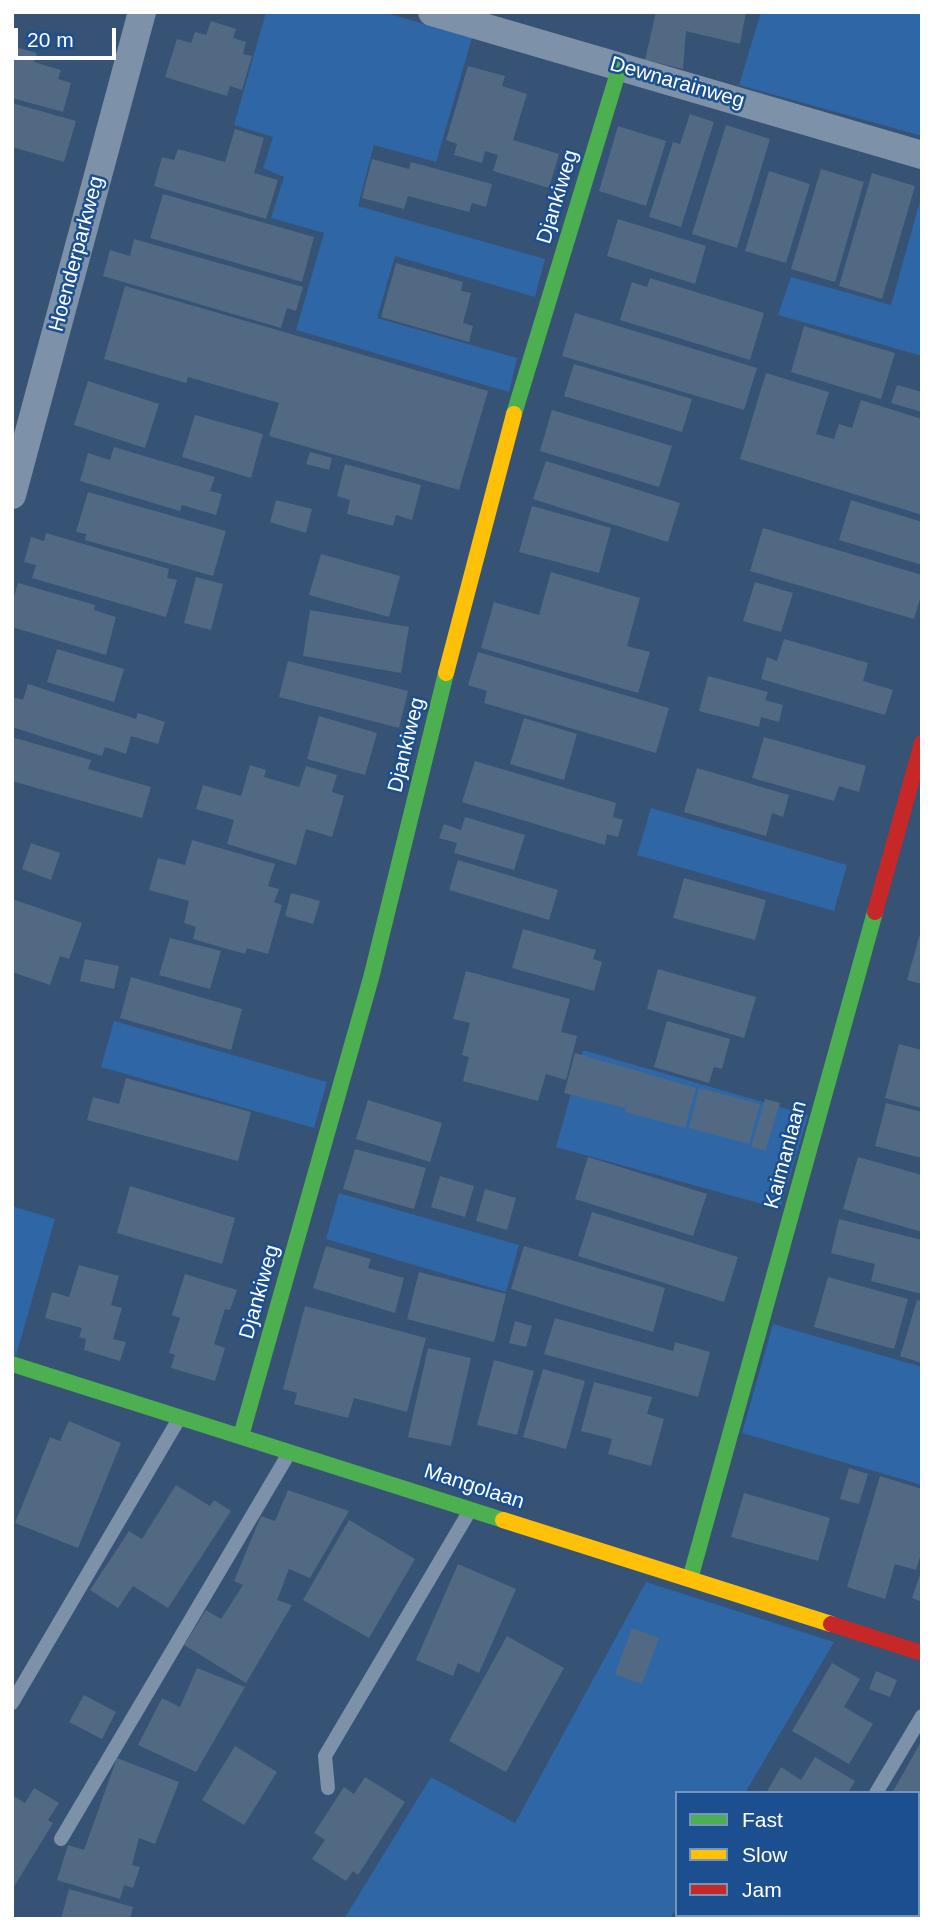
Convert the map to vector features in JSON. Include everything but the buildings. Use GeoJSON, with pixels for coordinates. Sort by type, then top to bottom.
{"type":"FeatureCollection","features":[{"type":"Feature","properties":{"kind":"street","name":"Hoenderparkweg"},"geometry":{"type":"LineString","coordinates":[[12,495],[142,12]]}},
{"type":"Feature","properties":{"kind":"street","name":"Dewnarainweg"},"geometry":{"type":"LineString","coordinates":[[432,12],[922,155]]}},
{"type":"Feature","properties":{"kind":"street","name":"Djankiweg"},"geometry":{"type":"LineString","coordinates":[[241,1436],[371,978],[498,465],[620,66]]}},
{"type":"Feature","properties":{"kind":"street","name":"Kaimanlaan"},"geometry":{"type":"LineString","coordinates":[[690,1578],[922,743]]}},
{"type":"Feature","properties":{"kind":"street","name":"Mangolaan"},"geometry":{"type":"LineString","coordinates":[[12,1364],[922,1653]]}},
{"type":"Feature","properties":{"kind":"lane"},"geometry":{"type":"LineString","coordinates":[[12,1703],[180,1416]]}},
{"type":"Feature","properties":{"kind":"lane"},"geometry":{"type":"LineString","coordinates":[[61,1839],[291,1451]]}},
{"type":"Feature","properties":{"kind":"lane"},"geometry":{"type":"LineString","coordinates":[[328,1787],[325,1756],[471,1508]]}},
{"type":"Feature","properties":{"kind":"lane"},"geometry":{"type":"LineString","coordinates":[[877,1791],[922,1716]]}},
{"type":"Feature","properties":{"kind":"shaded area"},"geometry":{"type":"Polygon","coordinates":[[[266,12],[383,12],[472,38],[436,162],[374,145],[358,206],[545,259],[535,297],[395,256],[377,318],[517,358],[509,392],[296,330],[324,233],[271,218],[284,177],[263,168],[273,137],[234,125],[266,12]]]}},
{"type":"Feature","properties":{"kind":"shaded area"},"geometry":{"type":"Polygon","coordinates":[[[761,12],[922,12],[922,136],[739,85],[761,12]]]}},
{"type":"Feature","properties":{"kind":"shaded area"},"geometry":{"type":"Polygon","coordinates":[[[922,194],[922,356],[778,315],[791,277],[891,305],[922,194]]]}},
{"type":"Feature","properties":{"kind":"shaded area"},"geometry":{"type":"Polygon","coordinates":[[[651,808],[847,865],[834,911],[637,855],[651,808]]]}},
{"type":"Feature","properties":{"kind":"shaded area"},"geometry":{"type":"Polygon","coordinates":[[[114,1021],[327,1082],[314,1128],[101,1067],[114,1021]]]}},
{"type":"Feature","properties":{"kind":"shaded area"},"geometry":{"type":"Polygon","coordinates":[[[583,1050],[808,1115],[780,1209],[556,1147],[583,1050]]]}},
{"type":"Feature","properties":{"kind":"shaded area"},"geometry":{"type":"Polygon","coordinates":[[[339,1193],[519,1245],[506,1292],[326,1239],[339,1193]]]}},
{"type":"Feature","properties":{"kind":"shaded area"},"geometry":{"type":"Polygon","coordinates":[[[12,1206],[55,1219],[16,1356],[12,1354],[12,1206]]]}},
{"type":"Feature","properties":{"kind":"shaded area"},"geometry":{"type":"Polygon","coordinates":[[[773,1324],[922,1367],[922,1485],[742,1433],[773,1324]]]}},
{"type":"Feature","properties":{"kind":"shaded area"},"geometry":{"type":"Polygon","coordinates":[[[646,1582],[834,1642],[746,1791],[675,1791],[675,1910],[670,1919],[344,1919],[431,1777],[515,1823],[646,1582]]]}},
{"type":"Feature","properties":{"kind":"traffic: fast"},"geometry":{"type":"LineString","coordinates":[[514,414],[620,66]]}},
{"type":"Feature","properties":{"kind":"traffic: fast"},"geometry":{"type":"LineString","coordinates":[[241,1436],[371,978],[446,673]]}},
{"type":"Feature","properties":{"kind":"traffic: fast"},"geometry":{"type":"LineString","coordinates":[[690,1579],[875,912]]}},
{"type":"Feature","properties":{"kind":"traffic: fast"},"geometry":{"type":"LineString","coordinates":[[12,1364],[503,1520]]}},
{"type":"Feature","properties":{"kind":"traffic: slow"},"geometry":{"type":"LineString","coordinates":[[446,673],[514,414]]}},
{"type":"Feature","properties":{"kind":"traffic: slow"},"geometry":{"type":"LineString","coordinates":[[503,1520],[831,1624]]}},
{"type":"Feature","properties":{"kind":"traffic: jam"},"geometry":{"type":"LineString","coordinates":[[875,912],[922,743]]}},
{"type":"Feature","properties":{"kind":"traffic: jam"},"geometry":{"type":"LineString","coordinates":[[831,1624],[922,1653]]}}]}
